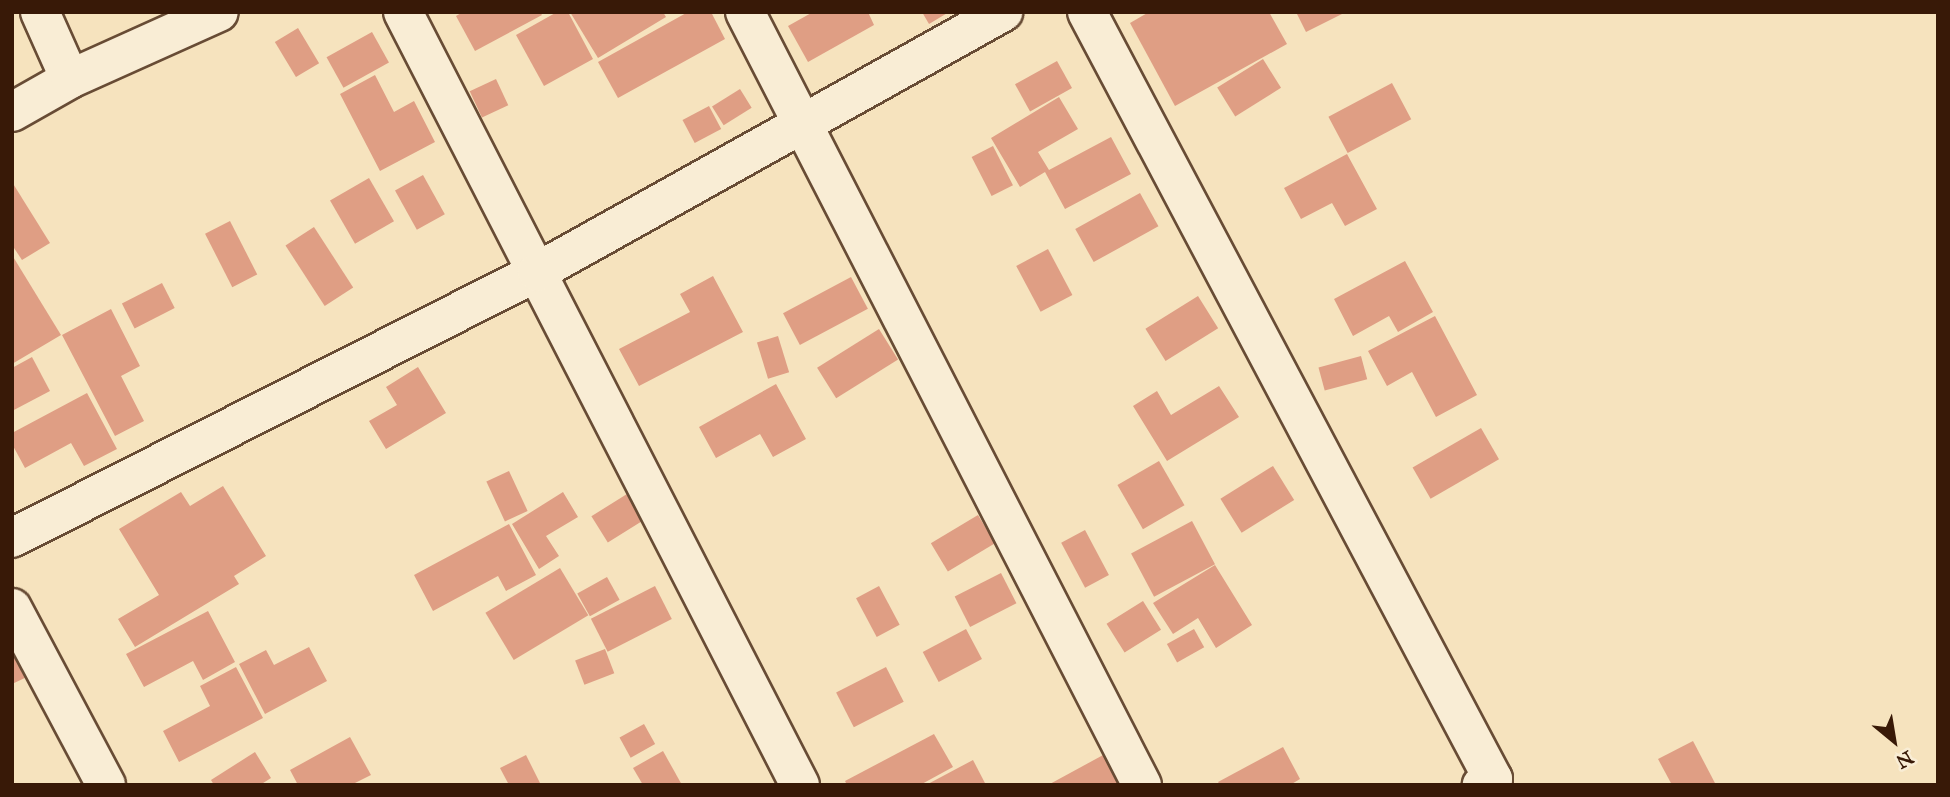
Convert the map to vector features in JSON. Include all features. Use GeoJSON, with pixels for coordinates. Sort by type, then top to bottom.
{"type":"FeatureCollection","features":[{"type":"Feature","properties":{"kind":"street"},"geometry":{"type":"LineString","coordinates":[[40,12],[70,79]]}},
{"type":"Feature","properties":{"kind":"street"},"geometry":{"type":"LineString","coordinates":[[12,112],[70,79],[219,12]]}},
{"type":"Feature","properties":{"kind":"street"},"geometry":{"type":"LineString","coordinates":[[403,12],[800,785]]}},
{"type":"Feature","properties":{"kind":"street"},"geometry":{"type":"LineString","coordinates":[[745,12],[1142,785]]}},
{"type":"Feature","properties":{"kind":"street"},"geometry":{"type":"LineString","coordinates":[[12,538],[537,272],[1003,12]]}},
{"type":"Feature","properties":{"kind":"street"},"geometry":{"type":"LineString","coordinates":[[1087,12],[1493,779],[1482,785]]}},
{"type":"Feature","properties":{"kind":"street"},"geometry":{"type":"LineString","coordinates":[[12,608],[106,785]]}},
{"type":"Feature","properties":{"kind":"building"},"geometry":{"type":"Polygon","coordinates":[[[463,12],[540,12],[542,15],[475,51],[456,16],[463,12]]]}},
{"type":"Feature","properties":{"kind":"building"},"geometry":{"type":"Polygon","coordinates":[[[557,12],[568,12],[593,59],[544,86],[516,35],[557,12]]]}},
{"type":"Feature","properties":{"kind":"building"},"geometry":{"type":"Polygon","coordinates":[[[570,12],[663,12],[666,17],[598,58],[570,12]]]}},
{"type":"Feature","properties":{"kind":"building"},"geometry":{"type":"Polygon","coordinates":[[[688,12],[711,12],[725,39],[618,98],[598,62],[688,12]]]}},
{"type":"Feature","properties":{"kind":"building"},"geometry":{"type":"Polygon","coordinates":[[[813,12],[868,12],[874,25],[808,62],[788,26],[813,12]]]}},
{"type":"Feature","properties":{"kind":"building"},"geometry":{"type":"Polygon","coordinates":[[[922,12],[949,12],[929,24],[922,12]]]}},
{"type":"Feature","properties":{"kind":"building"},"geometry":{"type":"Polygon","coordinates":[[[1149,12],[1269,12],[1287,44],[1175,106],[1130,23],[1149,12]]]}},
{"type":"Feature","properties":{"kind":"building"},"geometry":{"type":"Polygon","coordinates":[[[1296,12],[1346,12],[1306,32],[1296,12]]]}},
{"type":"Feature","properties":{"kind":"building"},"geometry":{"type":"Polygon","coordinates":[[[298,28],[319,63],[296,77],[275,42],[298,28]]]}},
{"type":"Feature","properties":{"kind":"building"},"geometry":{"type":"Polygon","coordinates":[[[372,32],[389,63],[343,88],[327,57],[372,32]]]}},
{"type":"Feature","properties":{"kind":"building"},"geometry":{"type":"Polygon","coordinates":[[[1263,59],[1281,88],[1235,116],[1217,88],[1263,59]]]}},
{"type":"Feature","properties":{"kind":"building"},"geometry":{"type":"Polygon","coordinates":[[[1057,61],[1072,88],[1030,111],[1015,84],[1057,61]]]}},
{"type":"Feature","properties":{"kind":"building"},"geometry":{"type":"Polygon","coordinates":[[[375,75],[394,112],[414,101],[435,142],[380,171],[340,94],[375,75]]]}},
{"type":"Feature","properties":{"kind":"building"},"geometry":{"type":"Polygon","coordinates":[[[496,79],[508,105],[482,118],[470,91],[496,79]]]}},
{"type":"Feature","properties":{"kind":"building"},"geometry":{"type":"Polygon","coordinates":[[[1392,83],[1411,119],[1348,153],[1328,117],[1392,83]]]}},
{"type":"Feature","properties":{"kind":"building"},"geometry":{"type":"Polygon","coordinates":[[[740,89],[752,108],[724,125],[712,106],[740,89]]]}},
{"type":"Feature","properties":{"kind":"building"},"geometry":{"type":"Polygon","coordinates":[[[1059,97],[1078,129],[1038,152],[1049,170],[1111,137],[1131,174],[1065,209],[1045,172],[1020,187],[991,138],[1059,97]]]}},
{"type":"Feature","properties":{"kind":"building"},"geometry":{"type":"Polygon","coordinates":[[[709,106],[721,129],[695,143],[683,120],[709,106]]]}},
{"type":"Feature","properties":{"kind":"building"},"geometry":{"type":"Polygon","coordinates":[[[993,146],[1013,185],[992,196],[972,157],[993,146]]]}},
{"type":"Feature","properties":{"kind":"building"},"geometry":{"type":"Polygon","coordinates":[[[1347,154],[1377,209],[1345,226],[1332,203],[1301,219],[1284,188],[1347,154]]]}},
{"type":"Feature","properties":{"kind":"building"},"geometry":{"type":"Polygon","coordinates":[[[423,175],[445,214],[417,230],[395,191],[423,175]]]}},
{"type":"Feature","properties":{"kind":"building"},"geometry":{"type":"Polygon","coordinates":[[[369,178],[394,221],[355,244],[330,201],[369,178]]]}},
{"type":"Feature","properties":{"kind":"building"},"geometry":{"type":"Polygon","coordinates":[[[12,182],[50,243],[22,260],[12,245],[12,182]]]}},
{"type":"Feature","properties":{"kind":"building"},"geometry":{"type":"Polygon","coordinates":[[[1140,193],[1158,226],[1094,262],[1075,229],[1140,193]]]}},
{"type":"Feature","properties":{"kind":"building"},"geometry":{"type":"Polygon","coordinates":[[[230,221],[257,274],[232,287],[205,234],[230,221]]]}},
{"type":"Feature","properties":{"kind":"building"},"geometry":{"type":"Polygon","coordinates":[[[314,227],[353,287],[325,306],[285,246],[314,227]]]}},
{"type":"Feature","properties":{"kind":"building"},"geometry":{"type":"Polygon","coordinates":[[[1048,249],[1072,295],[1041,312],[1016,266],[1048,249]]]}},
{"type":"Feature","properties":{"kind":"building"},"geometry":{"type":"Polygon","coordinates":[[[12,255],[61,335],[12,364],[12,255]]]}},
{"type":"Feature","properties":{"kind":"building"},"geometry":{"type":"Polygon","coordinates":[[[1405,261],[1433,312],[1398,332],[1389,316],[1353,336],[1334,299],[1405,261]]]}},
{"type":"Feature","properties":{"kind":"building"},"geometry":{"type":"Polygon","coordinates":[[[713,276],[743,332],[639,386],[619,349],[690,312],[680,294],[713,276]]]}},
{"type":"Feature","properties":{"kind":"building"},"geometry":{"type":"Polygon","coordinates":[[[851,277],[868,309],[800,345],[783,313],[851,277]]]}},
{"type":"Feature","properties":{"kind":"building"},"geometry":{"type":"Polygon","coordinates":[[[162,283],[175,308],[135,328],[122,303],[162,283]]]}},
{"type":"Feature","properties":{"kind":"building"},"geometry":{"type":"Polygon","coordinates":[[[1198,296],[1218,328],[1166,361],[1145,329],[1198,296]]]}},
{"type":"Feature","properties":{"kind":"building"},"geometry":{"type":"Polygon","coordinates":[[[111,309],[140,366],[121,376],[144,421],[115,436],[62,335],[111,309]]]}},
{"type":"Feature","properties":{"kind":"building"},"geometry":{"type":"Polygon","coordinates":[[[1435,316],[1477,395],[1436,417],[1412,372],[1387,386],[1368,351],[1435,316]]]}},
{"type":"Feature","properties":{"kind":"building"},"geometry":{"type":"Polygon","coordinates":[[[879,329],[898,360],[836,398],[817,368],[879,329]]]}},
{"type":"Feature","properties":{"kind":"building"},"geometry":{"type":"Polygon","coordinates":[[[778,336],[789,372],[768,379],[757,342],[778,336]]]}},
{"type":"Feature","properties":{"kind":"building"},"geometry":{"type":"Polygon","coordinates":[[[1361,356],[1367,379],[1325,391],[1318,367],[1361,356]]]}},
{"type":"Feature","properties":{"kind":"building"},"geometry":{"type":"Polygon","coordinates":[[[32,357],[50,391],[12,411],[12,368],[32,357]]]}},
{"type":"Feature","properties":{"kind":"building"},"geometry":{"type":"Polygon","coordinates":[[[418,367],[446,413],[386,449],[369,421],[397,405],[386,387],[418,367]]]}},
{"type":"Feature","properties":{"kind":"building"},"geometry":{"type":"Polygon","coordinates":[[[776,384],[806,439],[773,457],[760,434],[716,458],[699,427],[776,384]]]}},
{"type":"Feature","properties":{"kind":"building"},"geometry":{"type":"Polygon","coordinates":[[[1219,386],[1239,417],[1167,461],[1133,406],[1157,391],[1171,415],[1219,386]]]}},
{"type":"Feature","properties":{"kind":"building"},"geometry":{"type":"Polygon","coordinates":[[[87,393],[117,449],[84,466],[71,443],[25,468],[12,444],[12,433],[87,393]]]}},
{"type":"Feature","properties":{"kind":"building"},"geometry":{"type":"Polygon","coordinates":[[[1481,428],[1499,459],[1431,499],[1413,468],[1481,428]]]}},
{"type":"Feature","properties":{"kind":"building"},"geometry":{"type":"Polygon","coordinates":[[[1159,461],[1184,505],[1143,529],[1117,485],[1159,461]]]}},
{"type":"Feature","properties":{"kind":"building"},"geometry":{"type":"Polygon","coordinates":[[[1273,466],[1294,500],[1242,533],[1220,499],[1273,466]]]}},
{"type":"Feature","properties":{"kind":"building"},"geometry":{"type":"Polygon","coordinates":[[[509,471],[528,511],[505,521],[486,482],[509,471]]]}},
{"type":"Feature","properties":{"kind":"building"},"geometry":{"type":"Polygon","coordinates":[[[223,486],[266,556],[234,576],[239,584],[135,647],[118,619],[159,595],[119,529],[181,492],[190,506],[223,486]]]}},
{"type":"Feature","properties":{"kind":"building"},"geometry":{"type":"Polygon","coordinates":[[[563,492],[578,517],[546,536],[559,556],[539,569],[512,524],[563,492]]]}},
{"type":"Feature","properties":{"kind":"building"},"geometry":{"type":"Polygon","coordinates":[[[627,494],[643,520],[608,543],[591,516],[627,494]]]}},
{"type":"Feature","properties":{"kind":"building"},"geometry":{"type":"Polygon","coordinates":[[[978,515],[995,543],[948,572],[931,543],[978,515]]]}},
{"type":"Feature","properties":{"kind":"building"},"geometry":{"type":"Polygon","coordinates":[[[1192,521],[1215,564],[1154,597],[1131,553],[1192,521]]]}},
{"type":"Feature","properties":{"kind":"building"},"geometry":{"type":"Polygon","coordinates":[[[509,524],[536,575],[506,591],[498,576],[433,611],[414,575],[509,524]]]}},
{"type":"Feature","properties":{"kind":"building"},"geometry":{"type":"Polygon","coordinates":[[[1085,530],[1109,575],[1085,588],[1061,543],[1085,530]]]}},
{"type":"Feature","properties":{"kind":"building"},"geometry":{"type":"Polygon","coordinates":[[[1215,565],[1252,625],[1216,648],[1198,618],[1173,634],[1153,603],[1215,565]]]}},
{"type":"Feature","properties":{"kind":"building"},"geometry":{"type":"Polygon","coordinates":[[[560,568],[588,615],[514,660],[485,613],[560,568]]]}},
{"type":"Feature","properties":{"kind":"building"},"geometry":{"type":"Polygon","coordinates":[[[1001,573],[1016,603],[970,627],[955,597],[1001,573]]]}},
{"type":"Feature","properties":{"kind":"building"},"geometry":{"type":"Polygon","coordinates":[[[607,577],[620,600],[590,616],[577,593],[607,577]]]}},
{"type":"Feature","properties":{"kind":"building"},"geometry":{"type":"Polygon","coordinates":[[[655,586],[672,619],[608,652],[591,619],[655,586]]]}},
{"type":"Feature","properties":{"kind":"building"},"geometry":{"type":"Polygon","coordinates":[[[879,586],[900,625],[877,637],[856,598],[879,586]]]}},
{"type":"Feature","properties":{"kind":"building"},"geometry":{"type":"Polygon","coordinates":[[[1143,601],[1161,630],[1125,653],[1107,624],[1143,601]]]}},
{"type":"Feature","properties":{"kind":"building"},"geometry":{"type":"Polygon","coordinates":[[[208,611],[235,662],[203,680],[193,661],[144,687],[126,654],[208,611]]]}},
{"type":"Feature","properties":{"kind":"building"},"geometry":{"type":"Polygon","coordinates":[[[966,629],[982,659],[939,682],[923,652],[966,629]]]}},
{"type":"Feature","properties":{"kind":"building"},"geometry":{"type":"Polygon","coordinates":[[[1194,629],[1204,647],[1177,662],[1167,644],[1194,629]]]}},
{"type":"Feature","properties":{"kind":"building"},"geometry":{"type":"Polygon","coordinates":[[[12,646],[29,676],[12,684],[12,646]]]}},
{"type":"Feature","properties":{"kind":"building"},"geometry":{"type":"Polygon","coordinates":[[[309,647],[327,681],[265,714],[239,664],[266,650],[274,665],[309,647]]]}},
{"type":"Feature","properties":{"kind":"building"},"geometry":{"type":"Polygon","coordinates":[[[605,649],[614,673],[584,685],[575,660],[605,649]]]}},
{"type":"Feature","properties":{"kind":"building"},"geometry":{"type":"Polygon","coordinates":[[[236,667],[263,718],[179,762],[163,731],[210,706],[200,686],[236,667]]]}},
{"type":"Feature","properties":{"kind":"building"},"geometry":{"type":"Polygon","coordinates":[[[886,667],[904,702],[854,727],[836,692],[886,667]]]}},
{"type":"Feature","properties":{"kind":"building"},"geometry":{"type":"Polygon","coordinates":[[[644,724],[655,744],[631,758],[620,738],[644,724]]]}},
{"type":"Feature","properties":{"kind":"building"},"geometry":{"type":"Polygon","coordinates":[[[934,734],[953,767],[920,785],[847,785],[845,781],[934,734]]]}},
{"type":"Feature","properties":{"kind":"building"},"geometry":{"type":"Polygon","coordinates":[[[350,737],[371,775],[351,785],[298,785],[290,770],[350,737]]]}},
{"type":"Feature","properties":{"kind":"building"},"geometry":{"type":"Polygon","coordinates":[[[1693,741],[1716,785],[1672,785],[1658,759],[1693,741]]]}},
{"type":"Feature","properties":{"kind":"building"},"geometry":{"type":"Polygon","coordinates":[[[1283,747],[1300,779],[1290,785],[1220,785],[1218,782],[1283,747]]]}},
{"type":"Feature","properties":{"kind":"building"},"geometry":{"type":"Polygon","coordinates":[[[663,751],[682,785],[643,785],[633,768],[663,751]]]}},
{"type":"Feature","properties":{"kind":"building"},"geometry":{"type":"Polygon","coordinates":[[[255,752],[271,778],[260,785],[214,785],[211,780],[255,752]]]}},
{"type":"Feature","properties":{"kind":"building"},"geometry":{"type":"Polygon","coordinates":[[[1105,754],[1121,783],[1118,785],[1048,785],[1105,754]]]}},
{"type":"Feature","properties":{"kind":"building"},"geometry":{"type":"Polygon","coordinates":[[[526,755],[541,785],[509,785],[500,768],[526,755]]]}},
{"type":"Feature","properties":{"kind":"building"},"geometry":{"type":"Polygon","coordinates":[[[973,760],[986,785],[926,785],[973,760]]]}}]}
